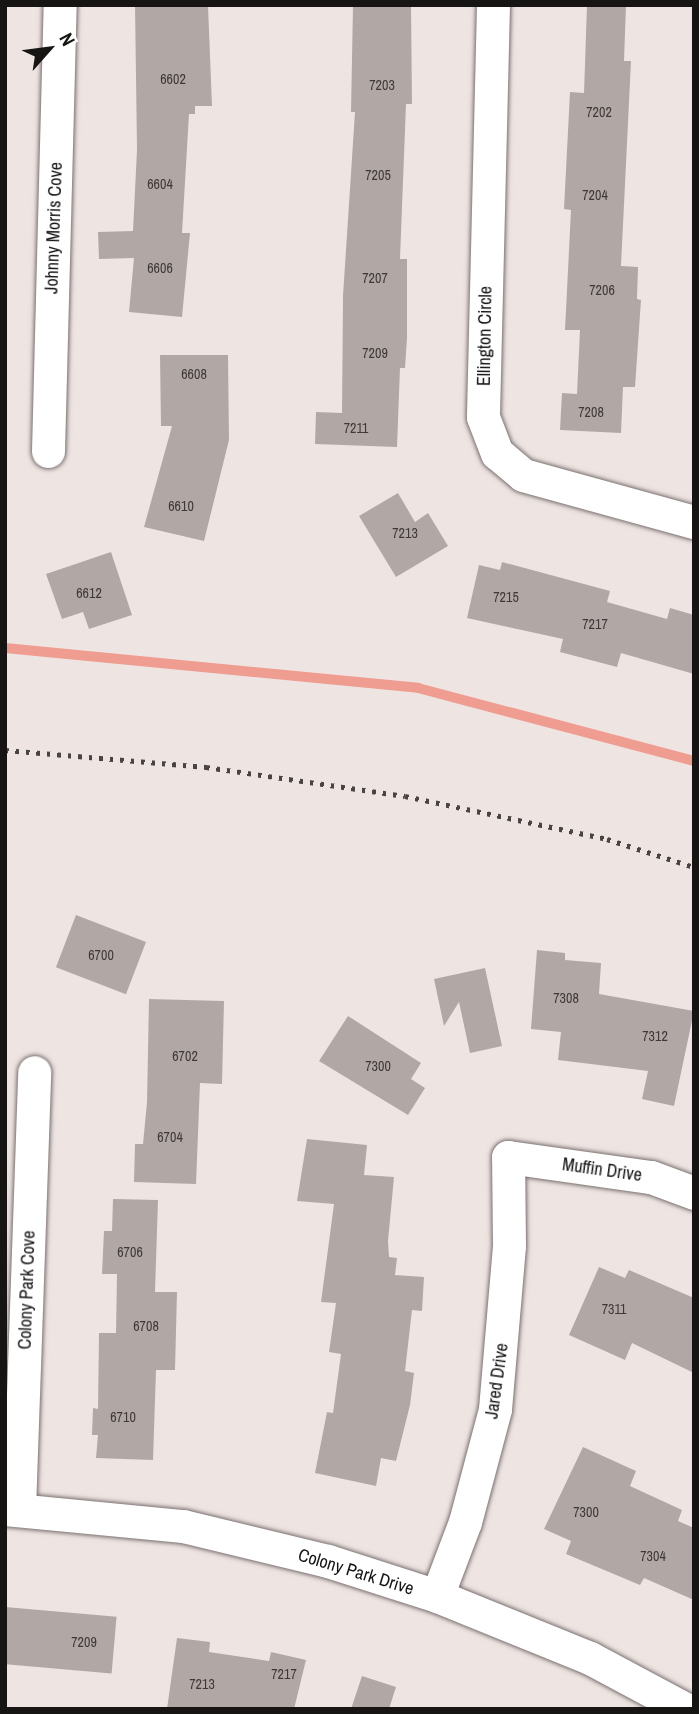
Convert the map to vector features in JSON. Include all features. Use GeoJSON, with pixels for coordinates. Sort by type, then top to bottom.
{"type":"FeatureCollection","features":[{"type":"Feature","properties":{"kind":"street","name":"Johnny Morris Cove"},"geometry":{"type":"LineString","coordinates":[[48,452],[60,5]]}},
{"type":"Feature","properties":{"kind":"street","name":"Ellington Circle"},"geometry":{"type":"LineString","coordinates":[[493,5],[483,418],[497,453],[523,475],[694,522]]}},
{"type":"Feature","properties":{"kind":"street","name":"Colony Park Cove"},"geometry":{"type":"LineString","coordinates":[[12,1509],[34,1072]]}},
{"type":"Feature","properties":{"kind":"street","name":"Muffin Drive"},"geometry":{"type":"LineString","coordinates":[[508,1157],[651,1177],[694,1193]]}},
{"type":"Feature","properties":{"kind":"street","name":"Jared Drive"},"geometry":{"type":"LineString","coordinates":[[437,1596],[465,1522],[495,1409],[509,1246],[508,1157]]}},
{"type":"Feature","properties":{"kind":"street","name":"Colony Park Drive"},"geometry":{"type":"LineString","coordinates":[[12,1509],[183,1526],[328,1561],[437,1596],[590,1658],[685,1709]]}},
{"type":"Feature","properties":{"kind":"building"},"geometry":{"type":"Polygon","coordinates":[[[135,5],[208,5],[212,106],[195,106],[195,114],[189,114],[182,233],[190,233],[182,317],[129,312],[134,258],[99,259],[98,232],[133,231],[137,150],[135,5]]]}},
{"type":"Feature","properties":{"kind":"building"},"geometry":{"type":"Polygon","coordinates":[[[353,5],[411,5],[412,104],[406,104],[400,259],[407,259],[407,338],[405,368],[400,368],[397,447],[315,444],[316,412],[342,413],[343,296],[355,112],[351,112],[353,5]]]}},
{"type":"Feature","properties":{"kind":"building"},"geometry":{"type":"Polygon","coordinates":[[[587,5],[626,5],[624,61],[631,61],[621,266],[638,267],[637,299],[641,300],[635,387],[623,387],[621,433],[560,430],[562,393],[577,394],[580,330],[565,330],[571,210],[564,209],[570,92],[584,93],[587,5]]]}},
{"type":"Feature","properties":{"kind":"building"},"geometry":{"type":"Polygon","coordinates":[[[160,355],[228,355],[229,440],[204,541],[144,527],[172,426],[161,426],[160,355]]]}},
{"type":"Feature","properties":{"kind":"building"},"geometry":{"type":"Polygon","coordinates":[[[398,493],[415,522],[428,513],[448,546],[396,577],[359,516],[398,493]]]}},
{"type":"Feature","properties":{"kind":"building"},"geometry":{"type":"Polygon","coordinates":[[[111,552],[132,615],[89,629],[83,612],[62,619],[46,574],[111,552]]]}},
{"type":"Feature","properties":{"kind":"building"},"geometry":{"type":"Polygon","coordinates":[[[502,562],[610,591],[607,602],[667,619],[670,608],[694,615],[694,674],[621,653],[617,667],[560,652],[563,639],[467,618],[479,565],[500,570],[502,562]]]}},
{"type":"Feature","properties":{"kind":"building"},"geometry":{"type":"Polygon","coordinates":[[[76,915],[146,942],[126,994],[56,967],[76,915]]]}},
{"type":"Feature","properties":{"kind":"building"},"geometry":{"type":"Polygon","coordinates":[[[537,950],[565,953],[565,960],[601,963],[599,994],[694,1011],[674,1106],[642,1099],[648,1071],[558,1060],[561,1032],[531,1029],[537,950]]]}},
{"type":"Feature","properties":{"kind":"building"},"geometry":{"type":"Polygon","coordinates":[[[485,968],[502,1046],[470,1053],[459,1002],[444,1026],[434,979],[485,968]]]}},
{"type":"Feature","properties":{"kind":"building"},"geometry":{"type":"Polygon","coordinates":[[[149,999],[224,1001],[222,1084],[200,1083],[196,1184],[134,1182],[135,1144],[143,1144],[147,1102],[149,999]]]}},
{"type":"Feature","properties":{"kind":"building"},"geometry":{"type":"Polygon","coordinates":[[[348,1016],[421,1063],[411,1079],[425,1088],[408,1115],[319,1061],[348,1016]]]}},
{"type":"Feature","properties":{"kind":"building"},"geometry":{"type":"Polygon","coordinates":[[[307,1139],[367,1145],[364,1175],[394,1177],[388,1241],[389,1257],[397,1258],[395,1275],[424,1277],[422,1311],[412,1310],[405,1371],[414,1373],[410,1405],[396,1461],[381,1458],[376,1486],[315,1473],[327,1412],[333,1413],[341,1354],[329,1352],[336,1303],[321,1302],[334,1204],[297,1201],[307,1139]]]}},
{"type":"Feature","properties":{"kind":"building"},"geometry":{"type":"Polygon","coordinates":[[[113,1199],[158,1200],[155,1292],[177,1292],[175,1370],[156,1370],[153,1460],[96,1458],[98,1435],[92,1435],[93,1408],[98,1409],[99,1333],[116,1333],[117,1274],[102,1274],[104,1231],[112,1231],[113,1199]]]}},
{"type":"Feature","properties":{"kind":"building"},"geometry":{"type":"Polygon","coordinates":[[[599,1267],[625,1278],[629,1270],[694,1298],[694,1373],[632,1343],[625,1360],[569,1335],[599,1267]]]}},
{"type":"Feature","properties":{"kind":"building"},"geometry":{"type":"Polygon","coordinates":[[[583,1447],[636,1471],[630,1486],[682,1510],[678,1521],[694,1528],[694,1600],[644,1578],[640,1585],[566,1554],[571,1541],[544,1529],[583,1447]]]}},
{"type":"Feature","properties":{"kind":"building"},"geometry":{"type":"Polygon","coordinates":[[[5,1607],[117,1617],[112,1674],[5,1664],[5,1607]]]}},
{"type":"Feature","properties":{"kind":"building"},"geometry":{"type":"Polygon","coordinates":[[[177,1638],[210,1642],[209,1652],[269,1661],[271,1652],[306,1660],[294,1709],[167,1709],[177,1638]]]}},
{"type":"Feature","properties":{"kind":"building"},"geometry":{"type":"Polygon","coordinates":[[[362,1676],[396,1687],[389,1709],[351,1709],[362,1676]]]}},
{"type":"Feature","properties":{"kind":"waterway"},"geometry":{"type":"LineString","coordinates":[[5,648],[418,688],[694,761]]}},
{"type":"Feature","properties":{"kind":"railway"},"geometry":{"type":"LineString","coordinates":[[5,750],[206,767],[405,796],[607,839],[694,867]]}}]}
